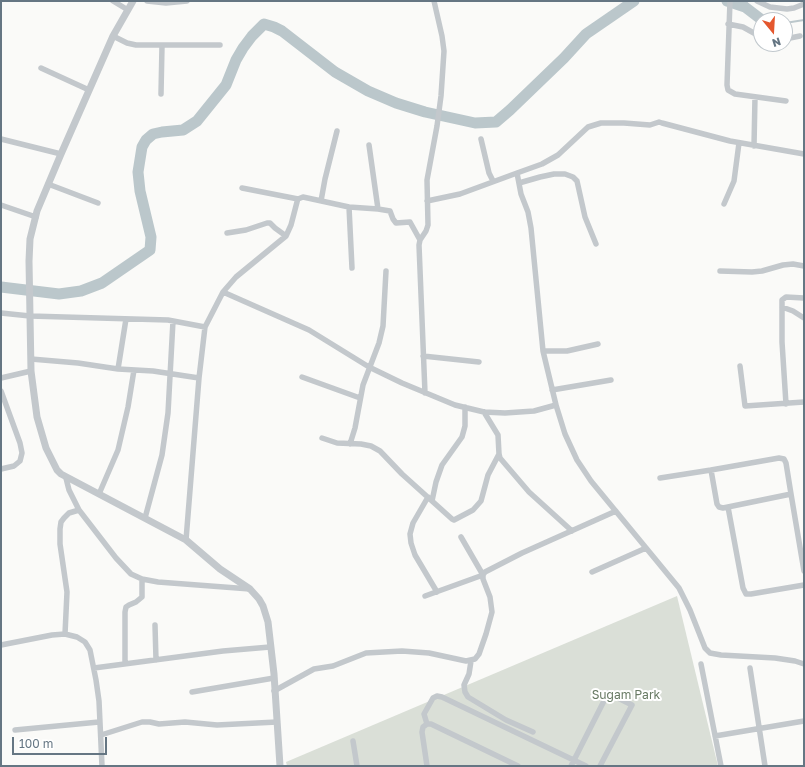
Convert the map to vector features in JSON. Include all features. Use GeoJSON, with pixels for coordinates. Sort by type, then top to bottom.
{"type":"FeatureCollection","features":[{"type":"Feature","properties":{"kind":"street"},"geometry":{"type":"LineString","coordinates":[[113,1],[128,10]]}},
{"type":"Feature","properties":{"kind":"street"},"geometry":{"type":"LineString","coordinates":[[133,1],[113,36],[48,184],[30,239],[31,371],[37,417],[46,448],[56,470],[66,478],[186,540],[220,568],[250,589],[259,599],[268,622],[274,678],[280,766]]}},
{"type":"Feature","properties":{"kind":"street"},"geometry":{"type":"LineString","coordinates":[[147,1],[158,3],[187,1]]}},
{"type":"Feature","properties":{"kind":"street"},"geometry":{"type":"LineString","coordinates":[[425,393],[419,245],[428,225],[427,180],[441,96],[443,44],[434,1]]}},
{"type":"Feature","properties":{"kind":"street"},"geometry":{"type":"LineString","coordinates":[[730,1],[728,13],[728,90],[735,94],[786,101]]}},
{"type":"Feature","properties":{"kind":"street"},"geometry":{"type":"LineString","coordinates":[[757,1],[770,8],[787,9],[804,4]]}},
{"type":"Feature","properties":{"kind":"street"},"geometry":{"type":"LineString","coordinates":[[728,24],[743,27],[753,33]]}},
{"type":"Feature","properties":{"kind":"street"},"geometry":{"type":"LineString","coordinates":[[113,36],[132,44],[162,46],[220,45]]}},
{"type":"Feature","properties":{"kind":"street"},"geometry":{"type":"LineString","coordinates":[[793,37],[800,36]]}},
{"type":"Feature","properties":{"kind":"street"},"geometry":{"type":"LineString","coordinates":[[161,94],[162,46]]}},
{"type":"Feature","properties":{"kind":"street"},"geometry":{"type":"LineString","coordinates":[[41,68],[89,90]]}},
{"type":"Feature","properties":{"kind":"street"},"geometry":{"type":"LineString","coordinates":[[754,146],[755,97]]}},
{"type":"Feature","properties":{"kind":"street"},"geometry":{"type":"LineString","coordinates":[[427,202],[460,194],[542,164],[558,155],[588,127],[601,123],[650,125],[659,122],[739,143],[804,154]]}},
{"type":"Feature","properties":{"kind":"street"},"geometry":{"type":"LineString","coordinates":[[321,201],[337,132]]}},
{"type":"Feature","properties":{"kind":"street"},"geometry":{"type":"LineString","coordinates":[[1,139],[61,154]]}},
{"type":"Feature","properties":{"kind":"street"},"geometry":{"type":"LineString","coordinates":[[481,139],[489,173],[493,182]]}},
{"type":"Feature","properties":{"kind":"street"},"geometry":{"type":"LineString","coordinates":[[724,204],[734,181],[739,143]]}},
{"type":"Feature","properties":{"kind":"street"},"geometry":{"type":"LineString","coordinates":[[369,145],[378,208]]}},
{"type":"Feature","properties":{"kind":"street"},"geometry":{"type":"LineString","coordinates":[[517,174],[531,228],[543,351],[552,390],[565,434],[577,460],[591,482],[679,588],[690,610],[705,648],[710,653],[775,658],[804,664]]}},
{"type":"Feature","properties":{"kind":"street"},"geometry":{"type":"LineString","coordinates":[[519,183],[554,174],[565,174],[573,177],[577,181],[585,217],[596,244]]}},
{"type":"Feature","properties":{"kind":"street"},"geometry":{"type":"LineString","coordinates":[[48,184],[98,203]]}},
{"type":"Feature","properties":{"kind":"street"},"geometry":{"type":"LineString","coordinates":[[242,188],[298,199],[303,197],[349,207],[378,208],[390,211],[396,223],[410,222],[420,240]]}},
{"type":"Feature","properties":{"kind":"street"},"geometry":{"type":"LineString","coordinates":[[186,540],[199,378],[205,327],[223,292],[236,277],[286,236],[291,225],[298,199]]}},
{"type":"Feature","properties":{"kind":"street"},"geometry":{"type":"LineString","coordinates":[[1,205],[36,217]]}},
{"type":"Feature","properties":{"kind":"street"},"geometry":{"type":"LineString","coordinates":[[349,207],[352,268]]}},
{"type":"Feature","properties":{"kind":"street"},"geometry":{"type":"LineString","coordinates":[[227,233],[270,223],[286,236]]}},
{"type":"Feature","properties":{"kind":"street"},"geometry":{"type":"LineString","coordinates":[[720,271],[752,272],[762,271],[783,265],[793,264],[804,266]]}},
{"type":"Feature","properties":{"kind":"street"},"geometry":{"type":"LineString","coordinates":[[350,444],[355,428],[363,385],[379,343],[383,326],[386,271]]}},
{"type":"Feature","properties":{"kind":"street"},"geometry":{"type":"LineString","coordinates":[[223,292],[309,330],[369,367],[425,393],[465,407],[484,412],[504,413],[534,411],[556,405]]}},
{"type":"Feature","properties":{"kind":"street"},"geometry":{"type":"LineString","coordinates":[[786,404],[782,300],[784,297],[804,298]]}},
{"type":"Feature","properties":{"kind":"street"},"geometry":{"type":"LineString","coordinates":[[782,308],[793,311],[804,318]]}},
{"type":"Feature","properties":{"kind":"street"},"geometry":{"type":"LineString","coordinates":[[1,312],[30,316],[173,321],[205,327]]}},
{"type":"Feature","properties":{"kind":"street"},"geometry":{"type":"LineString","coordinates":[[118,369],[126,320]]}},
{"type":"Feature","properties":{"kind":"street"},"geometry":{"type":"LineString","coordinates":[[145,518],[162,455],[168,413],[173,321]]}},
{"type":"Feature","properties":{"kind":"street"},"geometry":{"type":"LineString","coordinates":[[543,351],[567,351],[598,344]]}},
{"type":"Feature","properties":{"kind":"street"},"geometry":{"type":"LineString","coordinates":[[423,356],[479,362]]}},
{"type":"Feature","properties":{"kind":"street"},"geometry":{"type":"LineString","coordinates":[[31,359],[78,363],[118,369],[170,373],[199,378]]}},
{"type":"Feature","properties":{"kind":"street"},"geometry":{"type":"LineString","coordinates":[[740,366],[745,406],[804,402]]}},
{"type":"Feature","properties":{"kind":"street"},"geometry":{"type":"LineString","coordinates":[[99,494],[118,450],[128,407],[134,370]]}},
{"type":"Feature","properties":{"kind":"street"},"geometry":{"type":"LineString","coordinates":[[1,378],[31,371]]}},
{"type":"Feature","properties":{"kind":"street"},"geometry":{"type":"LineString","coordinates":[[302,378],[360,398]]}},
{"type":"Feature","properties":{"kind":"street"},"geometry":{"type":"LineString","coordinates":[[552,390],[611,380]]}},
{"type":"Feature","properties":{"kind":"street"},"geometry":{"type":"LineString","coordinates":[[1,391],[20,443],[22,453],[20,461],[14,466],[1,469]]}},
{"type":"Feature","properties":{"kind":"street"},"geometry":{"type":"LineString","coordinates":[[437,592],[415,555],[410,534],[413,523],[430,499],[442,465],[462,437],[465,426],[465,407]]}},
{"type":"Feature","properties":{"kind":"street"},"geometry":{"type":"LineString","coordinates":[[484,412],[498,435],[500,458],[525,487],[572,531]]}},
{"type":"Feature","properties":{"kind":"street"},"geometry":{"type":"LineString","coordinates":[[322,438],[337,443],[371,446],[380,451],[454,520],[473,510],[481,501],[488,475],[499,454]]}},
{"type":"Feature","properties":{"kind":"street"},"geometry":{"type":"LineString","coordinates":[[660,478],[779,458],[784,459],[786,463],[804,571]]}},
{"type":"Feature","properties":{"kind":"street"},"geometry":{"type":"LineString","coordinates":[[711,470],[719,508],[791,494]]}},
{"type":"Feature","properties":{"kind":"street"},"geometry":{"type":"LineString","coordinates":[[66,478],[69,490],[79,510],[124,568],[131,574],[142,579],[177,584],[250,589]]}},
{"type":"Feature","properties":{"kind":"street"},"geometry":{"type":"LineString","coordinates":[[728,507],[743,588],[746,594],[804,585]]}},
{"type":"Feature","properties":{"kind":"street"},"geometry":{"type":"LineString","coordinates":[[65,634],[67,592],[60,544],[60,529],[61,522],[69,513],[79,510]]}},
{"type":"Feature","properties":{"kind":"street"},"geometry":{"type":"LineString","coordinates":[[425,596],[483,575],[485,572],[522,553],[616,512]]}},
{"type":"Feature","properties":{"kind":"street"},"geometry":{"type":"LineString","coordinates":[[274,691],[314,670],[333,666],[366,653],[429,653],[466,661],[475,659],[479,654],[492,612],[490,597],[483,579],[483,575],[461,537]]}},
{"type":"Feature","properties":{"kind":"street"},"geometry":{"type":"LineString","coordinates":[[592,572],[646,548]]}},
{"type":"Feature","properties":{"kind":"street"},"geometry":{"type":"LineString","coordinates":[[125,664],[126,607],[142,597],[142,579]]}},
{"type":"Feature","properties":{"kind":"street"},"geometry":{"type":"LineString","coordinates":[[155,625],[156,660]]}},
{"type":"Feature","properties":{"kind":"street"},"geometry":{"type":"LineString","coordinates":[[1,645],[52,635],[65,634],[77,637],[85,642],[90,650],[99,702],[102,766]]}},
{"type":"Feature","properties":{"kind":"street"},"geometry":{"type":"LineString","coordinates":[[94,668],[223,651],[270,647]]}},
{"type":"Feature","properties":{"kind":"street"},"geometry":{"type":"LineString","coordinates":[[471,660],[469,674],[464,686],[468,697],[506,720],[533,732]]}},
{"type":"Feature","properties":{"kind":"street"},"geometry":{"type":"LineString","coordinates":[[701,664],[721,766]]}},
{"type":"Feature","properties":{"kind":"street"},"geometry":{"type":"LineString","coordinates":[[750,668],[765,766]]}},
{"type":"Feature","properties":{"kind":"street"},"geometry":{"type":"LineString","coordinates":[[192,692],[274,678]]}},
{"type":"Feature","properties":{"kind":"street"},"geometry":{"type":"LineString","coordinates":[[572,763],[608,693],[632,705],[600,766]]}},
{"type":"Feature","properties":{"kind":"street"},"geometry":{"type":"LineString","coordinates":[[427,724],[424,714],[433,698],[437,696],[442,697],[572,763],[586,766]]}},
{"type":"Feature","properties":{"kind":"street"},"geometry":{"type":"LineString","coordinates":[[715,736],[804,721]]}},
{"type":"Feature","properties":{"kind":"street"},"geometry":{"type":"LineString","coordinates":[[15,730],[99,722]]}},
{"type":"Feature","properties":{"kind":"street"},"geometry":{"type":"LineString","coordinates":[[101,735],[142,722],[159,724],[185,722],[217,725],[277,722]]}},
{"type":"Feature","properties":{"kind":"street"},"geometry":{"type":"LineString","coordinates":[[427,724],[423,727],[422,732],[427,766]]}},
{"type":"Feature","properties":{"kind":"street"},"geometry":{"type":"LineString","coordinates":[[427,724],[431,724],[518,766]]}},
{"type":"Feature","properties":{"kind":"street"},"geometry":{"type":"LineString","coordinates":[[353,741],[357,766]]}},
{"type":"Feature","properties":{"kind":"green space","name":"Sugam Park"},"geometry":{"type":"Polygon","coordinates":[[[677,596],[718,766],[287,766],[286,762],[677,596]]]}},
{"type":"Feature","properties":{"kind":"waterway"},"geometry":{"type":"LineString","coordinates":[[1,287],[59,294],[81,291],[102,283],[150,250],[151,237],[140,191],[138,172],[142,147],[146,140],[153,134],[183,130],[197,121],[226,85],[236,60],[243,48],[264,24],[282,31],[335,72],[368,91],[396,103],[425,112],[475,123],[496,122],[564,58],[586,34],[634,1]]}},
{"type":"Feature","properties":{"kind":"waterway"},"geometry":{"type":"LineString","coordinates":[[727,1],[745,7],[753,13]]}},
{"type":"Feature","properties":{"kind":"waterway"},"geometry":{"type":"LineString","coordinates":[[793,22],[804,20]]}}]}
